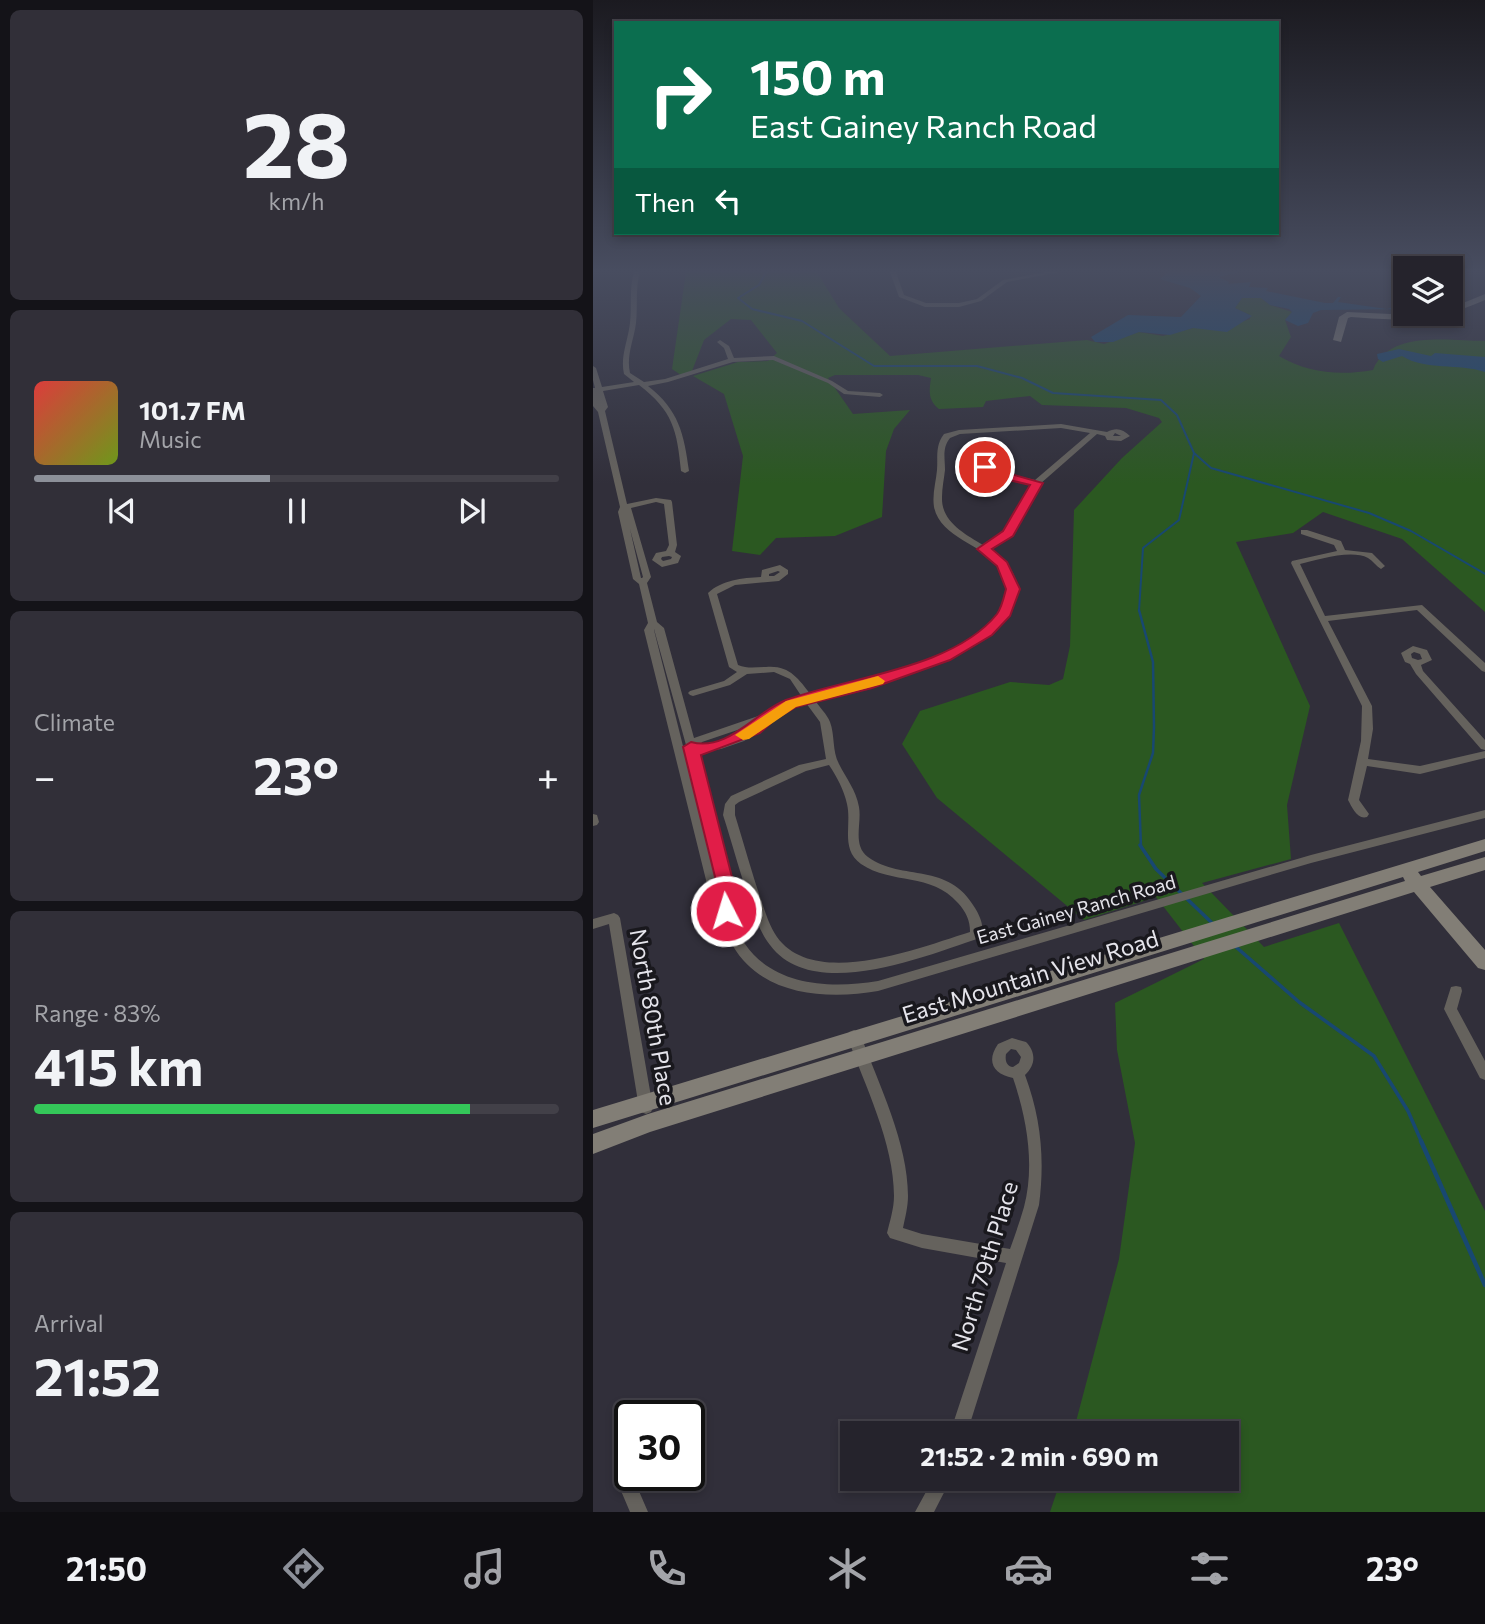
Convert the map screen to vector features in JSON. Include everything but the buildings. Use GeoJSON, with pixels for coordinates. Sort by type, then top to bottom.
{"type":"FeatureCollection","features":[{"type":"Feature","properties":{"kind":"main road","name":"East Mountain View Road"},"geometry":{"type":"LineString","coordinates":[[593,1144],[648,1123],[861,1056],[1187,945],[1412,876],[1485,845]]}},
{"type":"Feature","properties":{"kind":"main road","name":"East Mountain View Road"},"geometry":{"type":"LineString","coordinates":[[1412,876],[1485,863]]}},
{"type":"Feature","properties":{"kind":"main road"},"geometry":{"type":"LineString","coordinates":[[1412,876],[1478,945],[1485,963]]}},
{"type":"Feature","properties":{"kind":"main road","name":"East Mountain View Road"},"geometry":{"type":"LineString","coordinates":[[593,1119],[645,1100],[854,1036],[1187,945]]}},
{"type":"Feature","properties":{"kind":"street"},"geometry":{"type":"LineString","coordinates":[[629,343],[623,362],[627,374],[640,382],[680,429],[685,471]]}},
{"type":"Feature","properties":{"kind":"street"},"geometry":{"type":"LineString","coordinates":[[721,343],[727,347],[732,360]]}},
{"type":"Feature","properties":{"kind":"street"},"geometry":{"type":"LineString","coordinates":[[596,389],[666,381],[732,360],[774,358],[830,382],[846,393],[880,394]]}},
{"type":"Feature","properties":{"kind":"street","name":"East Gainey Ranch Road"},"geometry":{"type":"LineString","coordinates":[[593,368],[597,408],[601,411],[625,507],[622,512],[632,538],[637,579],[643,583],[653,623],[649,630],[686,748],[714,888],[722,895],[735,938],[759,967],[809,989],[840,992],[878,986],[1217,887],[1485,814]]}},
{"type":"Feature","properties":{"kind":"street"},"geometry":{"type":"LineString","coordinates":[[686,748],[701,750],[737,738],[765,723],[769,716],[809,698],[867,684],[945,656],[987,632],[1005,613],[1013,589],[1003,565],[948,523],[938,510],[943,439],[959,432],[1061,426],[1108,434]]}},
{"type":"Feature","properties":{"kind":"street"},"geometry":{"type":"LineString","coordinates":[[983,549],[1008,534],[1037,483],[1097,431]]}},
{"type":"Feature","properties":{"kind":"street"},"geometry":{"type":"LineString","coordinates":[[983,467],[989,472],[1037,483]]}},
{"type":"Feature","properties":{"kind":"street"},"geometry":{"type":"LineString","coordinates":[[625,507],[656,500],[668,502],[673,545],[671,553]]}},
{"type":"Feature","properties":{"kind":"street"},"geometry":{"type":"LineString","coordinates":[[1304,532],[1337,543],[1342,552]]}},
{"type":"Feature","properties":{"kind":"street"},"geometry":{"type":"LineString","coordinates":[[1363,814],[1353,800],[1369,717],[1367,706],[1295,563],[1342,552],[1369,555],[1381,566]]}},
{"type":"Feature","properties":{"kind":"street"},"geometry":{"type":"LineString","coordinates":[[745,671],[735,667],[712,593],[723,586],[765,577]]}},
{"type":"Feature","properties":{"kind":"street"},"geometry":{"type":"LineString","coordinates":[[1322,619],[1419,607],[1485,669]]}},
{"type":"Feature","properties":{"kind":"street"},"geometry":{"type":"LineString","coordinates":[[1415,663],[1419,673],[1485,747]]}},
{"type":"Feature","properties":{"kind":"street","name":"East Gainey Ranch Road"},"geometry":{"type":"LineString","coordinates":[[693,693],[727,683],[745,671],[775,669],[793,677],[825,722],[832,761],[853,804],[852,842],[856,852],[878,867],[928,877],[951,888],[974,916],[976,935],[861,967],[838,969],[814,967],[796,960],[774,943],[729,815],[730,804],[735,799],[803,768],[832,761]]}},
{"type":"Feature","properties":{"kind":"street"},"geometry":{"type":"LineString","coordinates":[[1362,762],[1420,770],[1485,754]]}},
{"type":"Feature","properties":{"kind":"street","name":"North 80th Place"},"geometry":{"type":"LineString","coordinates":[[593,924],[614,918],[648,1123]]}},
{"type":"Feature","properties":{"kind":"street"},"geometry":{"type":"LineString","coordinates":[[1456,991],[1451,1009],[1485,1074]]}},
{"type":"Feature","properties":{"kind":"street"},"geometry":{"type":"LineString","coordinates":[[854,1036],[890,1142],[898,1176],[901,1195],[895,1233],[922,1241],[1014,1257]]}},
{"type":"Feature","properties":{"kind":"street","name":"North 79th Place"},"geometry":{"type":"LineString","coordinates":[[963,1421],[1032,1205],[1037,1153],[1028,1101],[1017,1071]]}},
{"type":"Feature","properties":{"kind":"street"},"geometry":{"type":"LineString","coordinates":[[630,1491],[639,1512]]}},
{"type":"Feature","properties":{"kind":"street"},"geometry":{"type":"LineString","coordinates":[[924,1512],[935,1491]]}},
{"type":"Feature","properties":{"kind":"green space"},"geometry":{"type":"Polygon","coordinates":[[[676,343],[703,343],[692,371],[681,375],[672,369],[676,343]]]}},
{"type":"Feature","properties":{"kind":"green space"},"geometry":{"type":"Polygon","coordinates":[[[769,343],[876,343],[890,356],[1055,343],[1287,343],[1279,356],[1290,362],[1324,372],[1348,373],[1373,370],[1381,357],[1406,343],[1485,343],[1485,612],[1402,539],[1323,512],[1293,533],[1236,542],[1310,706],[1287,805],[1291,859],[1202,883],[1264,947],[1339,923],[1485,1211],[1485,1512],[1050,1512],[1057,1491],[1239,1491],[1239,1421],[1076,1421],[1119,1259],[1135,1143],[1117,1050],[1115,1003],[1204,959],[1156,897],[1084,920],[937,798],[902,744],[920,711],[1010,682],[1049,685],[1063,679],[1070,646],[1074,510],[1122,458],[1162,422],[1159,418],[1126,408],[1042,405],[1030,396],[986,401],[983,407],[939,409],[930,395],[931,378],[918,375],[835,375],[828,378],[853,414],[910,410],[894,429],[886,451],[882,517],[835,536],[776,538],[760,555],[732,551],[743,456],[724,394],[693,376],[738,362],[768,361],[777,353],[769,343]]]}},
{"type":"Feature","properties":{"kind":"water"},"geometry":{"type":"Polygon","coordinates":[[[1399,349],[1431,356],[1435,353],[1485,357],[1485,372],[1421,364],[1402,356],[1383,362],[1378,359],[1377,354],[1399,349]]]}},
{"type":"Feature","properties":{"kind":"waterway"},"geometry":{"type":"LineString","coordinates":[[836,343],[874,366],[977,366],[1022,378],[1053,393],[1161,400],[1177,415],[1194,453]]}},
{"type":"Feature","properties":{"kind":"waterway"},"geometry":{"type":"LineString","coordinates":[[1139,610],[1143,548],[1179,520],[1194,453]]}},
{"type":"Feature","properties":{"kind":"waterway"},"geometry":{"type":"LineString","coordinates":[[1194,453],[1211,468],[1369,513],[1411,531],[1485,574]]}},
{"type":"Feature","properties":{"kind":"waterway"},"geometry":{"type":"LineString","coordinates":[[1139,610],[1153,662],[1154,727],[1153,753],[1139,795],[1141,846]]}},
{"type":"Feature","properties":{"kind":"waterway"},"geometry":{"type":"LineString","coordinates":[[1141,846],[1156,869],[1211,922]]}},
{"type":"Feature","properties":{"kind":"waterway"},"geometry":{"type":"LineString","coordinates":[[1236,947],[1299,1002],[1374,1056],[1408,1111],[1422,1143]]}},
{"type":"Feature","properties":{"kind":"waterway"},"geometry":{"type":"LineString","coordinates":[[1421,1141],[1485,1285]]}},
{"type":"Feature","properties":{"kind":"slow traffic"},"geometry":{"type":"LineString","coordinates":[[743,735],[755,730],[765,723],[769,716],[791,704],[878,681]]}},
{"type":"Feature","properties":{"kind":"route"},"geometry":{"type":"LineString","coordinates":[[726,911],[722,895],[725,885],[691,747],[701,750],[737,738],[755,730],[765,723],[769,716],[791,704],[867,684],[945,656],[987,632],[1010,605],[1013,589],[1012,581],[1001,562],[983,549],[1008,534],[1037,483],[989,472],[985,467]]}}]}
